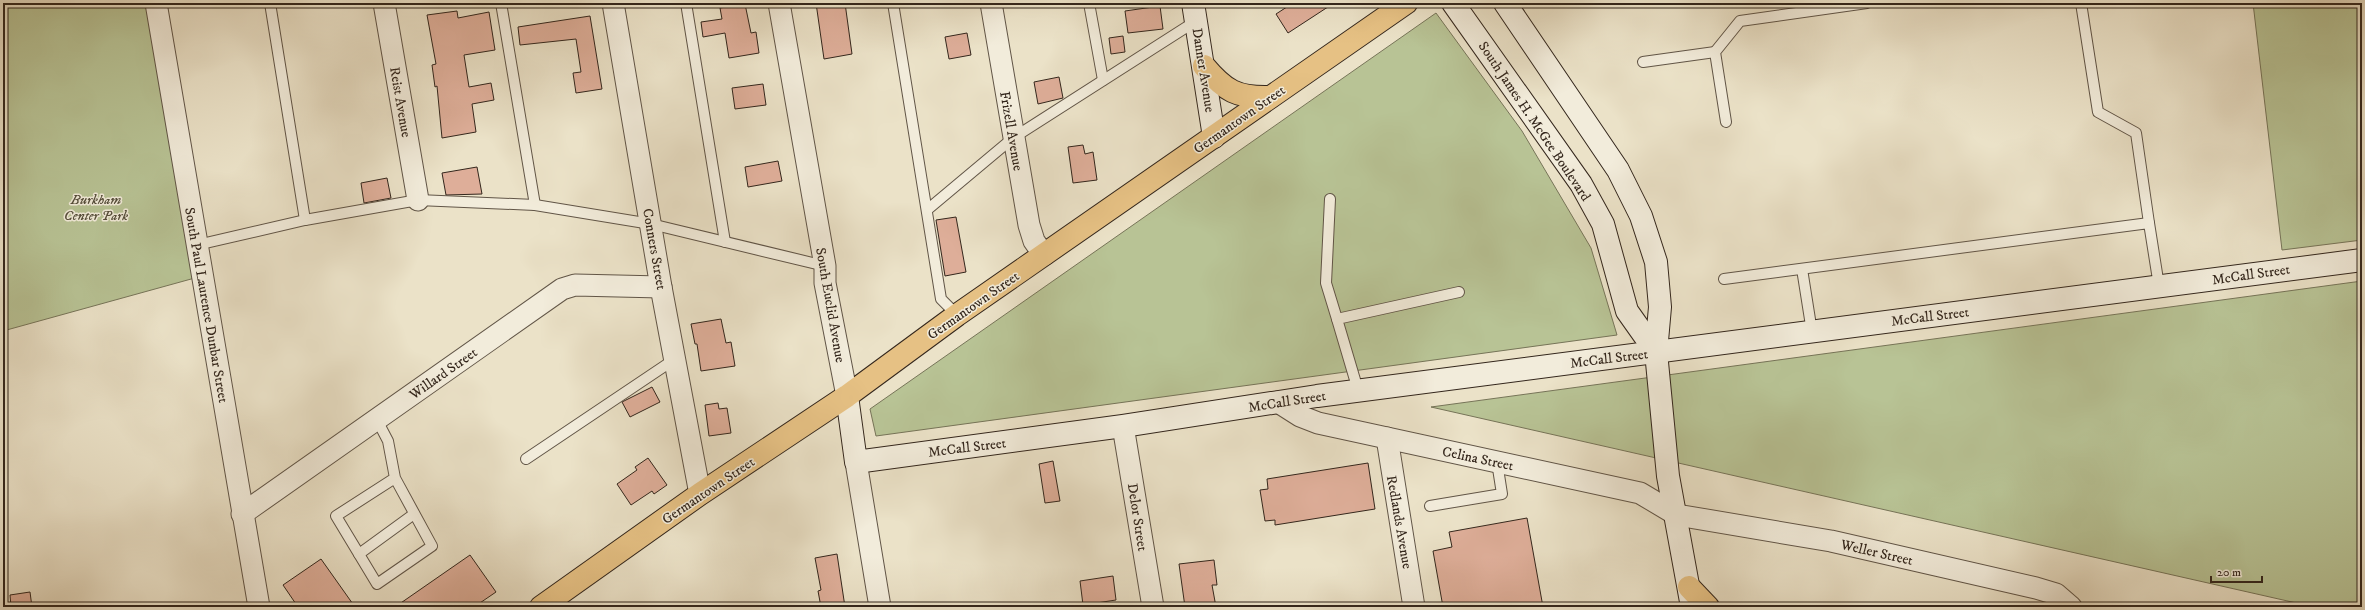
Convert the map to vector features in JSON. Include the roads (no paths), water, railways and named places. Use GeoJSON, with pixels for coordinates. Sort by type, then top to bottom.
{"type":"FeatureCollection","features":[{"type":"Feature","properties":{"kind":"main road","name":"Germantown Street"},"geometry":{"type":"LineString","coordinates":[[541,607],[700,494],[847,396],[957,315],[1406,3]]}},
{"type":"Feature","properties":{"kind":"main road"},"geometry":{"type":"LineString","coordinates":[[1204,66],[1216,81],[1236,94],[1251,98],[1270,97]]}},
{"type":"Feature","properties":{"kind":"main road"},"geometry":{"type":"LineString","coordinates":[[1691,597],[1708,607]]}},
{"type":"Feature","properties":{"kind":"street","name":"South Paul Laurence Dunbar Street"},"geometry":{"type":"LineString","coordinates":[[156,3],[259,607]]}},
{"type":"Feature","properties":{"kind":"street","name":"Reist Avenue"},"geometry":{"type":"LineString","coordinates":[[384,3],[418,200]]}},
{"type":"Feature","properties":{"kind":"street","name":"Conners Street"},"geometry":{"type":"LineString","coordinates":[[613,3],[661,287],[700,494]]}},
{"type":"Feature","properties":{"kind":"street","name":"South Euclid Avenue"},"geometry":{"type":"LineString","coordinates":[[779,3],[825,266],[825,283],[847,396],[856,462],[880,607]]}},
{"type":"Feature","properties":{"kind":"street","name":"Frizell Avenue"},"geometry":{"type":"LineString","coordinates":[[991,3],[1028,225],[1034,241],[1044,255]]}},
{"type":"Feature","properties":{"kind":"street","name":"South James H. McGee Boulevard"},"geometry":{"type":"LineString","coordinates":[[1453,3],[1581,184],[1603,224],[1627,311],[1656,352]]}},
{"type":"Feature","properties":{"kind":"street","name":"South James H. McGee Boulevard"},"geometry":{"type":"LineString","coordinates":[[1505,3],[1618,170],[1641,216],[1656,262],[1660,307],[1656,352],[1668,476],[1677,515],[1691,597]]}},
{"type":"Feature","properties":{"kind":"street","name":"Danner Avenue"},"geometry":{"type":"LineString","coordinates":[[1194,12],[1204,66],[1214,137]]}},
{"type":"Feature","properties":{"kind":"street","name":"McCall Street"},"geometry":{"type":"LineString","coordinates":[[856,462],[1123,426],[1358,390],[2362,260]]}},
{"type":"Feature","properties":{"kind":"street","name":"Willard Street"},"geometry":{"type":"LineString","coordinates":[[242,514],[378,420],[562,289],[575,285],[661,287]]}},
{"type":"Feature","properties":{"kind":"street","name":"Celina Street"},"geometry":{"type":"LineString","coordinates":[[1278,402],[1300,416],[1318,423],[1640,493],[1677,515]]}},
{"type":"Feature","properties":{"kind":"street","name":"Delor Street"},"geometry":{"type":"LineString","coordinates":[[1123,426],[1153,607]]}},
{"type":"Feature","properties":{"kind":"street","name":"Redlands Avenue"},"geometry":{"type":"LineString","coordinates":[[1387,438],[1414,607]]}},
{"type":"Feature","properties":{"kind":"street","name":"Weller Street"},"geometry":{"type":"LineString","coordinates":[[1677,515],[1831,541],[2036,588],[2056,594],[2071,607]]}},
{"type":"Feature","properties":{"kind":"lane"},"geometry":{"type":"LineString","coordinates":[[270,3],[305,220]]}},
{"type":"Feature","properties":{"kind":"lane"},"geometry":{"type":"LineString","coordinates":[[501,3],[535,205]]}},
{"type":"Feature","properties":{"kind":"lane"},"geometry":{"type":"LineString","coordinates":[[686,3],[725,242]]}},
{"type":"Feature","properties":{"kind":"lane"},"geometry":{"type":"LineString","coordinates":[[893,3],[941,299],[957,315]]}},
{"type":"Feature","properties":{"kind":"lane"},"geometry":{"type":"LineString","coordinates":[[1089,3],[1103,80]]}},
{"type":"Feature","properties":{"kind":"lane"},"geometry":{"type":"LineString","coordinates":[[1643,62],[1715,52],[1740,21],[1867,3]]}},
{"type":"Feature","properties":{"kind":"lane"},"geometry":{"type":"LineString","coordinates":[[2081,3],[2098,112],[2136,133],[2148,223],[2159,286]]}},
{"type":"Feature","properties":{"kind":"lane"},"geometry":{"type":"LineString","coordinates":[[927,210],[1013,138],[1103,80],[1194,12]]}},
{"type":"Feature","properties":{"kind":"lane"},"geometry":{"type":"LineString","coordinates":[[1715,52],[1726,122]]}},
{"type":"Feature","properties":{"kind":"lane"},"geometry":{"type":"LineString","coordinates":[[1330,199],[1326,283],[1358,390]]}},
{"type":"Feature","properties":{"kind":"lane"},"geometry":{"type":"LineString","coordinates":[[197,245],[305,220],[418,200],[535,205],[651,224],[825,266]]}},
{"type":"Feature","properties":{"kind":"lane"},"geometry":{"type":"LineString","coordinates":[[1724,279],[2148,223]]}},
{"type":"Feature","properties":{"kind":"lane"},"geometry":{"type":"LineString","coordinates":[[1802,269],[1812,332]]}},
{"type":"Feature","properties":{"kind":"lane"},"geometry":{"type":"LineString","coordinates":[[1337,319],[1459,292]]}},
{"type":"Feature","properties":{"kind":"lane"},"geometry":{"type":"LineString","coordinates":[[526,459],[675,359]]}},
{"type":"Feature","properties":{"kind":"lane"},"geometry":{"type":"LineString","coordinates":[[378,420],[388,441],[395,478],[432,546],[377,584],[336,516],[395,478]]}},
{"type":"Feature","properties":{"kind":"lane"},"geometry":{"type":"LineString","coordinates":[[1430,506],[1502,494],[1497,462]]}},
{"type":"Feature","properties":{"kind":"lane"},"geometry":{"type":"LineString","coordinates":[[359,554],[414,514]]}},
{"type":"Feature","properties":{"kind":"park label","name":"Burkham Center Park"},"geometry":{"type":"Point","coordinates":[96,208]}}]}
